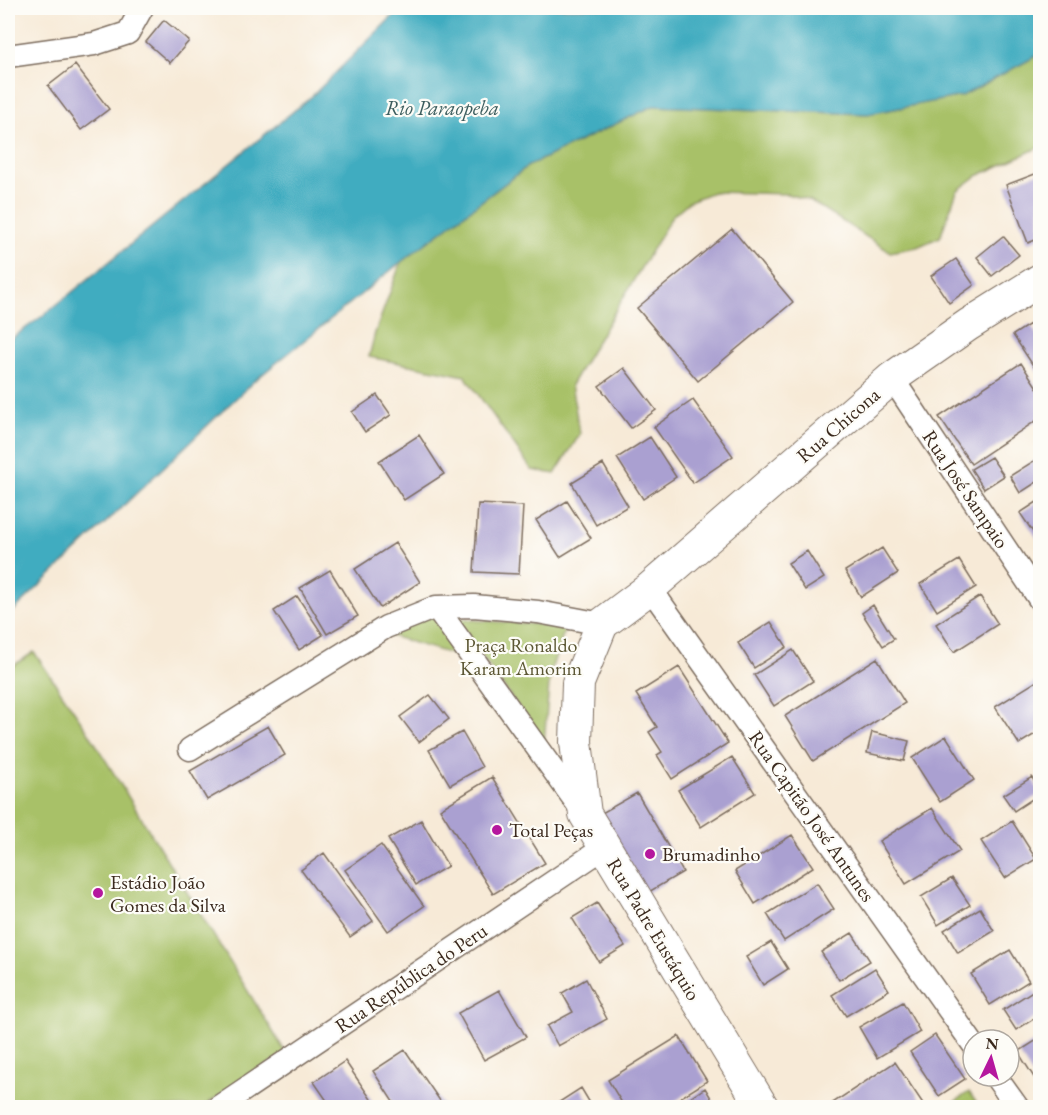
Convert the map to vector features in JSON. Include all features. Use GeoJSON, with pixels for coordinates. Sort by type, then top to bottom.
{"type":"FeatureCollection","features":[{"type":"Feature","properties":{"kind":"main road","name":"Rua Chicona"},"geometry":{"type":"LineString","coordinates":[[650,588],[892,378],[968,325],[1041,280]]}},
{"type":"Feature","properties":{"kind":"main road"},"geometry":{"type":"LineString","coordinates":[[602,624],[650,588]]}},
{"type":"Feature","properties":{"kind":"main road","name":"Rua Padre Eustáquio"},"geometry":{"type":"LineString","coordinates":[[602,624],[578,689],[576,742],[585,814],[763,1107]]}},
{"type":"Feature","properties":{"kind":"street"},"geometry":{"type":"LineString","coordinates":[[8,56],[94,44],[128,33],[142,8]]}},
{"type":"Feature","properties":{"kind":"street","name":"Rua José Sampaio"},"geometry":{"type":"LineString","coordinates":[[892,378],[1041,600]]}},
{"type":"Feature","properties":{"kind":"street","name":"Rua Capitão José Antunes"},"geometry":{"type":"LineString","coordinates":[[650,588],[962,1028]]}},
{"type":"Feature","properties":{"kind":"street"},"geometry":{"type":"LineString","coordinates":[[190,749],[386,627],[436,607],[474,606],[538,612],[602,624]]}},
{"type":"Feature","properties":{"kind":"street"},"geometry":{"type":"LineString","coordinates":[[436,607],[585,814]]}},
{"type":"Feature","properties":{"kind":"street","name":"Rua República do Peru"},"geometry":{"type":"LineString","coordinates":[[217,1107],[605,847]]}},
{"type":"Feature","properties":{"kind":"street"},"geometry":{"type":"LineString","coordinates":[[1004,1088],[1018,1107]]}},
{"type":"Feature","properties":{"kind":"green space"},"geometry":{"type":"Polygon","coordinates":[[[1040,54],[1040,147],[977,176],[957,191],[940,237],[917,247],[890,252],[811,201],[787,194],[713,192],[690,201],[672,216],[571,385],[580,434],[555,474],[532,470],[465,376],[369,357],[375,333],[401,262],[528,166],[653,106],[868,114],[962,96],[1040,54]]]}},
{"type":"Feature","properties":{"kind":"green space","name":"Praça Ronaldo Karam Amorim"},"geometry":{"type":"Polygon","coordinates":[[[435,613],[467,659],[384,634],[435,613]]]}},
{"type":"Feature","properties":{"kind":"green space","name":"Praça Ronaldo Karam Amorim"},"geometry":{"type":"Polygon","coordinates":[[[455,619],[566,626],[550,673],[544,743],[455,619]]]}},
{"type":"Feature","properties":{"kind":"green space","name":"Estádio João Gomes da Silva"},"geometry":{"type":"Polygon","coordinates":[[[34,652],[89,733],[286,1053],[202,1107],[8,1108],[8,669],[34,652]]]}},
{"type":"Feature","properties":{"kind":"green space"},"geometry":{"type":"Polygon","coordinates":[[[969,1092],[979,1107],[947,1107],[969,1092]]]}},
{"type":"Feature","properties":{"kind":"water","name":"Rio Paraopeba"},"geometry":{"type":"Polygon","coordinates":[[[401,8],[1040,8],[1040,54],[962,96],[868,114],[653,106],[528,166],[401,262],[253,382],[8,616],[8,341],[44,315],[312,96],[401,8]]]}},
{"type":"Feature","properties":{"kind":"building"},"geometry":{"type":"Polygon","coordinates":[[[164,20],[189,41],[170,63],[146,42],[164,20]]]}},
{"type":"Feature","properties":{"kind":"building"},"geometry":{"type":"Polygon","coordinates":[[[75,65],[109,109],[81,130],[48,86],[75,65]]]}},
{"type":"Feature","properties":{"kind":"building"},"geometry":{"type":"Polygon","coordinates":[[[1040,172],[1040,238],[1028,243],[1006,185],[1040,172]]]}},
{"type":"Feature","properties":{"kind":"building"},"geometry":{"type":"Polygon","coordinates":[[[732,229],[793,302],[698,381],[637,308],[732,229]]]}},
{"type":"Feature","properties":{"kind":"building"},"geometry":{"type":"Polygon","coordinates":[[[1003,236],[1019,255],[992,276],[977,257],[1003,236]]]}},
{"type":"Feature","properties":{"kind":"building"},"geometry":{"type":"Polygon","coordinates":[[[956,259],[974,285],[949,303],[931,276],[956,259]]]}},
{"type":"Feature","properties":{"kind":"building"},"geometry":{"type":"Polygon","coordinates":[[[1030,324],[1040,340],[1040,376],[1013,335],[1030,324]]]}},
{"type":"Feature","properties":{"kind":"building"},"geometry":{"type":"Polygon","coordinates":[[[1021,363],[1040,392],[1040,418],[971,464],[939,417],[1021,363]]]}},
{"type":"Feature","properties":{"kind":"building"},"geometry":{"type":"Polygon","coordinates":[[[624,368],[656,410],[631,428],[599,386],[624,368]]]}},
{"type":"Feature","properties":{"kind":"building"},"geometry":{"type":"Polygon","coordinates":[[[377,395],[391,415],[365,432],[352,412],[377,395]]]}},
{"type":"Feature","properties":{"kind":"building"},"geometry":{"type":"Polygon","coordinates":[[[693,400],[733,456],[693,483],[654,427],[693,400]]]}},
{"type":"Feature","properties":{"kind":"building"},"geometry":{"type":"Polygon","coordinates":[[[419,435],[444,474],[404,500],[379,461],[419,435]]]}},
{"type":"Feature","properties":{"kind":"building"},"geometry":{"type":"Polygon","coordinates":[[[650,437],[676,477],[643,499],[617,458],[650,437]]]}},
{"type":"Feature","properties":{"kind":"building"},"geometry":{"type":"Polygon","coordinates":[[[991,457],[1004,476],[984,489],[971,469],[991,457]]]}},
{"type":"Feature","properties":{"kind":"building"},"geometry":{"type":"Polygon","coordinates":[[[1040,457],[1040,480],[1020,493],[1010,476],[1040,457]]]}},
{"type":"Feature","properties":{"kind":"building"},"geometry":{"type":"Polygon","coordinates":[[[603,464],[628,506],[596,525],[572,483],[603,464]]]}},
{"type":"Feature","properties":{"kind":"building"},"geometry":{"type":"Polygon","coordinates":[[[1040,500],[1040,541],[1039,541],[1020,513],[1040,500]]]}},
{"type":"Feature","properties":{"kind":"building"},"geometry":{"type":"Polygon","coordinates":[[[567,501],[591,538],[560,557],[536,520],[567,501]]]}},
{"type":"Feature","properties":{"kind":"building"},"geometry":{"type":"Polygon","coordinates":[[[478,504],[523,506],[519,574],[474,572],[478,504]]]}},
{"type":"Feature","properties":{"kind":"building"},"geometry":{"type":"Polygon","coordinates":[[[395,543],[420,582],[380,608],[355,569],[395,543]]]}},
{"type":"Feature","properties":{"kind":"building"},"geometry":{"type":"Polygon","coordinates":[[[882,548],[898,573],[861,597],[845,571],[882,548]]]}},
{"type":"Feature","properties":{"kind":"building"},"geometry":{"type":"Polygon","coordinates":[[[807,551],[824,578],[805,590],[788,563],[807,551]]]}},
{"type":"Feature","properties":{"kind":"building"},"geometry":{"type":"Polygon","coordinates":[[[959,560],[976,587],[937,611],[920,584],[959,560]]]}},
{"type":"Feature","properties":{"kind":"building"},"geometry":{"type":"Polygon","coordinates":[[[330,570],[358,616],[327,634],[300,588],[330,570]]]}},
{"type":"Feature","properties":{"kind":"building"},"geometry":{"type":"Polygon","coordinates":[[[297,596],[323,635],[299,650],[274,611],[297,596]]]}},
{"type":"Feature","properties":{"kind":"building"},"geometry":{"type":"Polygon","coordinates":[[[980,596],[998,624],[954,652],[936,624],[980,596]]]}},
{"type":"Feature","properties":{"kind":"building"},"geometry":{"type":"Polygon","coordinates":[[[873,605],[894,639],[883,646],[862,613],[873,605]]]}},
{"type":"Feature","properties":{"kind":"building"},"geometry":{"type":"Polygon","coordinates":[[[771,622],[787,647],[754,668],[738,643],[771,622]]]}},
{"type":"Feature","properties":{"kind":"building"},"geometry":{"type":"Polygon","coordinates":[[[793,650],[813,681],[774,706],[754,675],[793,650]]]}},
{"type":"Feature","properties":{"kind":"building"},"geometry":{"type":"Polygon","coordinates":[[[877,658],[905,703],[813,761],[785,716],[877,658]]]}},
{"type":"Feature","properties":{"kind":"building"},"geometry":{"type":"Polygon","coordinates":[[[679,667],[728,743],[672,779],[657,755],[662,752],[649,732],[657,727],[636,694],[679,667]]]}},
{"type":"Feature","properties":{"kind":"building"},"geometry":{"type":"Polygon","coordinates":[[[1040,679],[1040,731],[1019,744],[995,707],[1040,679]]]}},
{"type":"Feature","properties":{"kind":"building"},"geometry":{"type":"Polygon","coordinates":[[[430,695],[449,719],[419,742],[400,717],[430,695]]]}},
{"type":"Feature","properties":{"kind":"building"},"geometry":{"type":"Polygon","coordinates":[[[268,726],[285,755],[207,800],[190,771],[268,726]]]}},
{"type":"Feature","properties":{"kind":"building"},"geometry":{"type":"Polygon","coordinates":[[[462,732],[482,767],[450,785],[429,750],[462,732]]]}},
{"type":"Feature","properties":{"kind":"building"},"geometry":{"type":"Polygon","coordinates":[[[872,732],[909,741],[904,761],[867,753],[872,732]]]}},
{"type":"Feature","properties":{"kind":"building"},"geometry":{"type":"Polygon","coordinates":[[[946,736],[974,780],[940,802],[912,758],[946,736]]]}},
{"type":"Feature","properties":{"kind":"building"},"geometry":{"type":"Polygon","coordinates":[[[732,757],[755,793],[701,827],[678,790],[732,757]]]}},
{"type":"Feature","properties":{"kind":"building"},"geometry":{"type":"Polygon","coordinates":[[[492,777],[545,863],[493,894],[440,809],[492,777]]]}},
{"type":"Feature","properties":{"kind":"building"},"geometry":{"type":"Polygon","coordinates":[[[1032,777],[1040,794],[1014,811],[1003,795],[1032,777]]]}},
{"type":"Feature","properties":{"kind":"building"},"geometry":{"type":"Polygon","coordinates":[[[637,793],[683,872],[647,893],[600,814],[637,793]]]}},
{"type":"Feature","properties":{"kind":"building"},"geometry":{"type":"Polygon","coordinates":[[[932,808],[960,851],[906,884],[879,841],[932,808]]]}},
{"type":"Feature","properties":{"kind":"building"},"geometry":{"type":"Polygon","coordinates":[[[421,820],[448,866],[416,885],[388,839],[421,820]]]}},
{"type":"Feature","properties":{"kind":"building"},"geometry":{"type":"Polygon","coordinates":[[[1012,821],[1036,859],[1005,878],[981,841],[1012,821]]]}},
{"type":"Feature","properties":{"kind":"building"},"geometry":{"type":"Polygon","coordinates":[[[792,835],[813,867],[755,904],[735,871],[792,835]]]}},
{"type":"Feature","properties":{"kind":"building"},"geometry":{"type":"Polygon","coordinates":[[[381,845],[424,906],[388,931],[345,870],[381,845]]]}},
{"type":"Feature","properties":{"kind":"building"},"geometry":{"type":"Polygon","coordinates":[[[324,853],[373,921],[350,937],[301,870],[324,853]]]}},
{"type":"Feature","properties":{"kind":"building"},"geometry":{"type":"Polygon","coordinates":[[[952,878],[970,905],[938,925],[921,897],[952,878]]]}},
{"type":"Feature","properties":{"kind":"building"},"geometry":{"type":"Polygon","coordinates":[[[817,883],[834,909],[784,941],[767,914],[817,883]]]}},
{"type":"Feature","properties":{"kind":"building"},"geometry":{"type":"Polygon","coordinates":[[[597,903],[625,946],[599,962],[572,918],[597,903]]]}},
{"type":"Feature","properties":{"kind":"building"},"geometry":{"type":"Polygon","coordinates":[[[980,908],[994,931],[958,953],[944,930],[980,908]]]}},
{"type":"Feature","properties":{"kind":"building"},"geometry":{"type":"Polygon","coordinates":[[[852,933],[870,961],[839,980],[821,952],[852,933]]]}},
{"type":"Feature","properties":{"kind":"building"},"geometry":{"type":"Polygon","coordinates":[[[771,942],[788,969],[763,985],[746,957],[771,942]]]}},
{"type":"Feature","properties":{"kind":"building"},"geometry":{"type":"Polygon","coordinates":[[[1010,950],[1029,981],[990,1005],[971,974],[1010,950]]]}},
{"type":"Feature","properties":{"kind":"building"},"geometry":{"type":"Polygon","coordinates":[[[875,968],[889,990],[846,1016],[832,995],[875,968]]]}},
{"type":"Feature","properties":{"kind":"building"},"geometry":{"type":"Polygon","coordinates":[[[586,979],[607,1019],[558,1046],[547,1026],[573,1012],[562,993],[586,979]]]}},
{"type":"Feature","properties":{"kind":"building"},"geometry":{"type":"Polygon","coordinates":[[[499,990],[526,1037],[484,1060],[458,1013],[499,990]]]}},
{"type":"Feature","properties":{"kind":"building"},"geometry":{"type":"Polygon","coordinates":[[[1034,990],[1040,1000],[1040,1015],[1019,1028],[1015,1028],[1003,1010],[1034,990]]]}},
{"type":"Feature","properties":{"kind":"building"},"geometry":{"type":"Polygon","coordinates":[[[903,1002],[920,1032],[877,1058],[859,1027],[903,1002]]]}},
{"type":"Feature","properties":{"kind":"building"},"geometry":{"type":"Polygon","coordinates":[[[935,1035],[961,1073],[961,1082],[939,1096],[910,1052],[935,1035]]]}},
{"type":"Feature","properties":{"kind":"building"},"geometry":{"type":"Polygon","coordinates":[[[679,1036],[707,1081],[664,1108],[625,1108],[608,1080],[679,1036]]]}},
{"type":"Feature","properties":{"kind":"building"},"geometry":{"type":"Polygon","coordinates":[[[1040,1038],[1040,1087],[1021,1057],[1021,1050],[1040,1038]]]}},
{"type":"Feature","properties":{"kind":"building"},"geometry":{"type":"Polygon","coordinates":[[[405,1050],[445,1108],[397,1108],[373,1071],[405,1050]]]}},
{"type":"Feature","properties":{"kind":"building"},"geometry":{"type":"Polygon","coordinates":[[[345,1061],[377,1108],[332,1108],[314,1082],[345,1061]]]}},
{"type":"Feature","properties":{"kind":"building"},"geometry":{"type":"Polygon","coordinates":[[[895,1062],[926,1108],[825,1108],[895,1062]]]}},
{"type":"Feature","properties":{"kind":"building"},"geometry":{"type":"Polygon","coordinates":[[[581,1088],[593,1108],[550,1108],[581,1088]]]}},
{"type":"Feature","properties":{"kind":"building"},"geometry":{"type":"Polygon","coordinates":[[[705,1088],[717,1108],[675,1108],[705,1088]]]}},
{"type":"Feature","properties":{"kind":"place","name":"Total Peças"},"geometry":{"type":"Point","coordinates":[497,830]}},
{"type":"Feature","properties":{"kind":"place","name":"Brumadinho"},"geometry":{"type":"Point","coordinates":[650,854]}},
{"type":"Feature","properties":{"kind":"place","name":"Estádio João Gomes da Silva"},"geometry":{"type":"Point","coordinates":[98,893]}}]}
